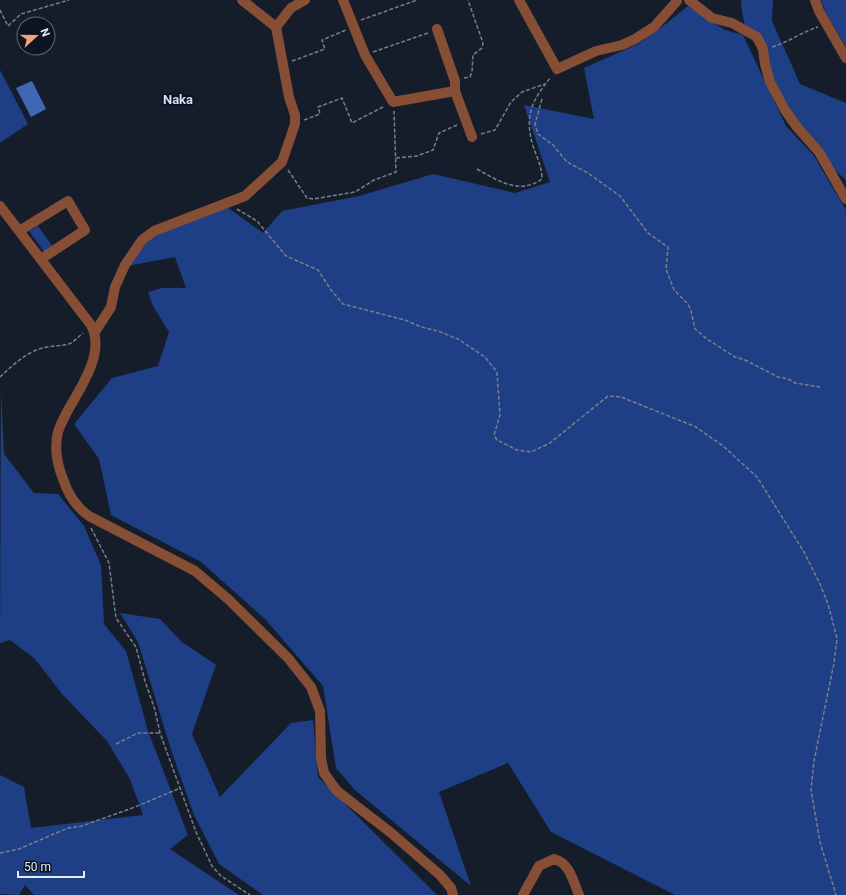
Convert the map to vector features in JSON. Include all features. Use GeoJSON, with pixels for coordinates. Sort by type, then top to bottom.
{"type":"FeatureCollection","features":[{"type":"Feature","properties":{"kind":"street"},"geometry":{"type":"LineString","coordinates":[[93,328],[111,307],[115,287],[125,265],[142,240],[154,231],[228,204],[245,196],[282,162],[295,124],[295,115],[282,64],[276,27],[242,0]]}},
{"type":"Feature","properties":{"kind":"street"},"geometry":{"type":"LineString","coordinates":[[276,27],[291,8],[305,0]]}},
{"type":"Feature","properties":{"kind":"street"},"geometry":{"type":"LineString","coordinates":[[343,0],[365,55],[393,102],[455,86]]}},
{"type":"Feature","properties":{"kind":"street"},"geometry":{"type":"LineString","coordinates":[[519,0],[557,69],[596,51],[622,45],[635,39],[654,27],[678,0]]}},
{"type":"Feature","properties":{"kind":"street"},"geometry":{"type":"LineString","coordinates":[[689,0],[712,18],[732,23],[756,37],[763,49],[770,82],[785,110],[796,127],[819,152],[846,199]]}},
{"type":"Feature","properties":{"kind":"street"},"geometry":{"type":"LineString","coordinates":[[815,0],[846,58]]}},
{"type":"Feature","properties":{"kind":"street"},"geometry":{"type":"LineString","coordinates":[[437,30],[472,137]]}},
{"type":"Feature","properties":{"kind":"street"},"geometry":{"type":"LineString","coordinates":[[19,231],[68,201],[85,230],[41,260]]}},
{"type":"Feature","properties":{"kind":"street"},"geometry":{"type":"LineString","coordinates":[[0,206],[93,328],[93,360],[58,429],[56,442],[59,470],[64,483],[79,509],[89,516],[195,571],[228,599],[288,658],[312,687],[320,711],[321,758],[324,773],[337,791],[390,832],[440,876],[451,888],[453,895]]}},
{"type":"Feature","properties":{"kind":"street"},"geometry":{"type":"LineString","coordinates":[[523,895],[539,866],[554,859],[562,861],[568,868],[579,895]]}},
{"type":"Feature","properties":{"kind":"path"},"geometry":{"type":"LineString","coordinates":[[0,10],[8,26],[21,14],[69,0]]}},
{"type":"Feature","properties":{"kind":"path"},"geometry":{"type":"LineString","coordinates":[[282,64],[325,49],[322,40],[352,25],[417,0]]}},
{"type":"Feature","properties":{"kind":"path"},"geometry":{"type":"LineString","coordinates":[[455,86],[470,77],[472,72],[472,55],[482,48],[483,43],[468,0]]}},
{"type":"Feature","properties":{"kind":"path"},"geometry":{"type":"LineString","coordinates":[[763,49],[794,39],[806,31],[827,24]]}},
{"type":"Feature","properties":{"kind":"path"},"geometry":{"type":"LineString","coordinates":[[365,55],[437,30]]}},
{"type":"Feature","properties":{"kind":"path"},"geometry":{"type":"LineString","coordinates":[[477,169],[496,181],[513,186],[528,186],[542,179],[542,168],[533,145],[529,124],[534,100],[557,69]]}},
{"type":"Feature","properties":{"kind":"path"},"geometry":{"type":"LineString","coordinates":[[472,137],[495,130],[511,102],[522,92],[545,84]]}},
{"type":"Feature","properties":{"kind":"path"},"geometry":{"type":"LineString","coordinates":[[282,162],[303,194],[307,198],[313,199],[355,192],[374,180],[396,172],[393,102],[352,123],[342,98],[318,107],[320,114],[295,124]]}},
{"type":"Feature","properties":{"kind":"path"},"geometry":{"type":"LineString","coordinates":[[542,99],[535,124],[538,134],[553,145],[567,162],[588,173],[620,196],[648,233],[668,247],[666,269],[674,290],[688,304],[691,310],[695,329],[734,357],[745,360],[778,377],[788,379],[795,383],[820,387]]}},
{"type":"Feature","properties":{"kind":"path"},"geometry":{"type":"LineString","coordinates":[[396,158],[417,156],[433,150],[439,133],[466,122]]}},
{"type":"Feature","properties":{"kind":"path"},"geometry":{"type":"LineString","coordinates":[[228,204],[257,221],[286,256],[318,270],[331,290],[343,304],[405,320],[421,327],[438,331],[458,339],[485,357],[497,372],[500,415],[494,435],[497,440],[517,450],[531,452],[550,443],[608,396],[621,397],[696,427],[723,446],[757,477],[804,552],[820,584],[828,604],[837,638],[834,663],[814,761],[811,790],[820,842],[836,895]]}},
{"type":"Feature","properties":{"kind":"path"},"geometry":{"type":"LineString","coordinates":[[0,378],[18,360],[46,347],[65,346],[93,328]]}},
{"type":"Feature","properties":{"kind":"path"},"geometry":{"type":"LineString","coordinates":[[89,516],[88,523],[109,563],[116,618],[136,647],[145,681],[155,710],[160,733],[179,789],[196,832],[212,866],[221,876],[250,895]]}},
{"type":"Feature","properties":{"kind":"path"},"geometry":{"type":"LineString","coordinates":[[116,744],[138,733],[160,733]]}},
{"type":"Feature","properties":{"kind":"path"},"geometry":{"type":"LineString","coordinates":[[0,853],[19,849],[68,828],[82,826],[179,789]]}},
{"type":"Feature","properties":{"kind":"shaded area"},"geometry":{"type":"Polygon","coordinates":[[[741,0],[773,0],[772,21],[800,84],[846,103],[846,180],[821,154],[799,124],[764,60],[764,52],[753,42],[746,29],[741,0]]]}},
{"type":"Feature","properties":{"kind":"shaded area"},"geometry":{"type":"Polygon","coordinates":[[[821,0],[846,0],[846,47],[825,11],[821,0]]]}},
{"type":"Feature","properties":{"kind":"shaded area"},"geometry":{"type":"Polygon","coordinates":[[[688,6],[725,30],[743,35],[786,126],[814,156],[846,210],[846,895],[675,895],[551,832],[508,763],[439,792],[471,886],[355,790],[336,768],[323,686],[265,619],[201,562],[111,515],[99,459],[74,424],[112,378],[158,366],[169,332],[153,306],[148,292],[162,288],[186,288],[175,257],[127,266],[145,243],[158,232],[227,207],[263,233],[282,211],[359,196],[433,174],[515,193],[550,182],[524,105],[594,119],[584,68],[638,44],[688,6]]]}},
{"type":"Feature","properties":{"kind":"shaded area"},"geometry":{"type":"Polygon","coordinates":[[[0,70],[28,124],[0,143],[0,70]]]}},
{"type":"Feature","properties":{"kind":"shaded area"},"geometry":{"type":"Polygon","coordinates":[[[32,81],[46,109],[31,117],[16,88],[32,81]]]}},
{"type":"Feature","properties":{"kind":"shaded area"},"geometry":{"type":"Polygon","coordinates":[[[38,226],[53,247],[45,253],[29,231],[38,226]]]}},
{"type":"Feature","properties":{"kind":"shaded area"},"geometry":{"type":"Polygon","coordinates":[[[1,389],[4,454],[34,493],[58,494],[84,526],[101,565],[104,624],[126,651],[148,731],[188,835],[170,849],[239,895],[34,895],[25,885],[19,895],[0,894],[0,775],[24,787],[31,828],[143,815],[130,779],[107,741],[63,695],[34,658],[10,640],[0,643],[1,389]]]}},
{"type":"Feature","properties":{"kind":"shaded area"},"geometry":{"type":"Polygon","coordinates":[[[120,613],[160,619],[182,642],[216,665],[192,734],[220,797],[291,723],[313,720],[318,777],[437,895],[263,895],[219,864],[194,815],[172,753],[138,642],[120,613]]]}},
{"type":"Feature","properties":{"kind":"district","name":"Naka"},"geometry":{"type":"Point","coordinates":[178,99]}}]}
